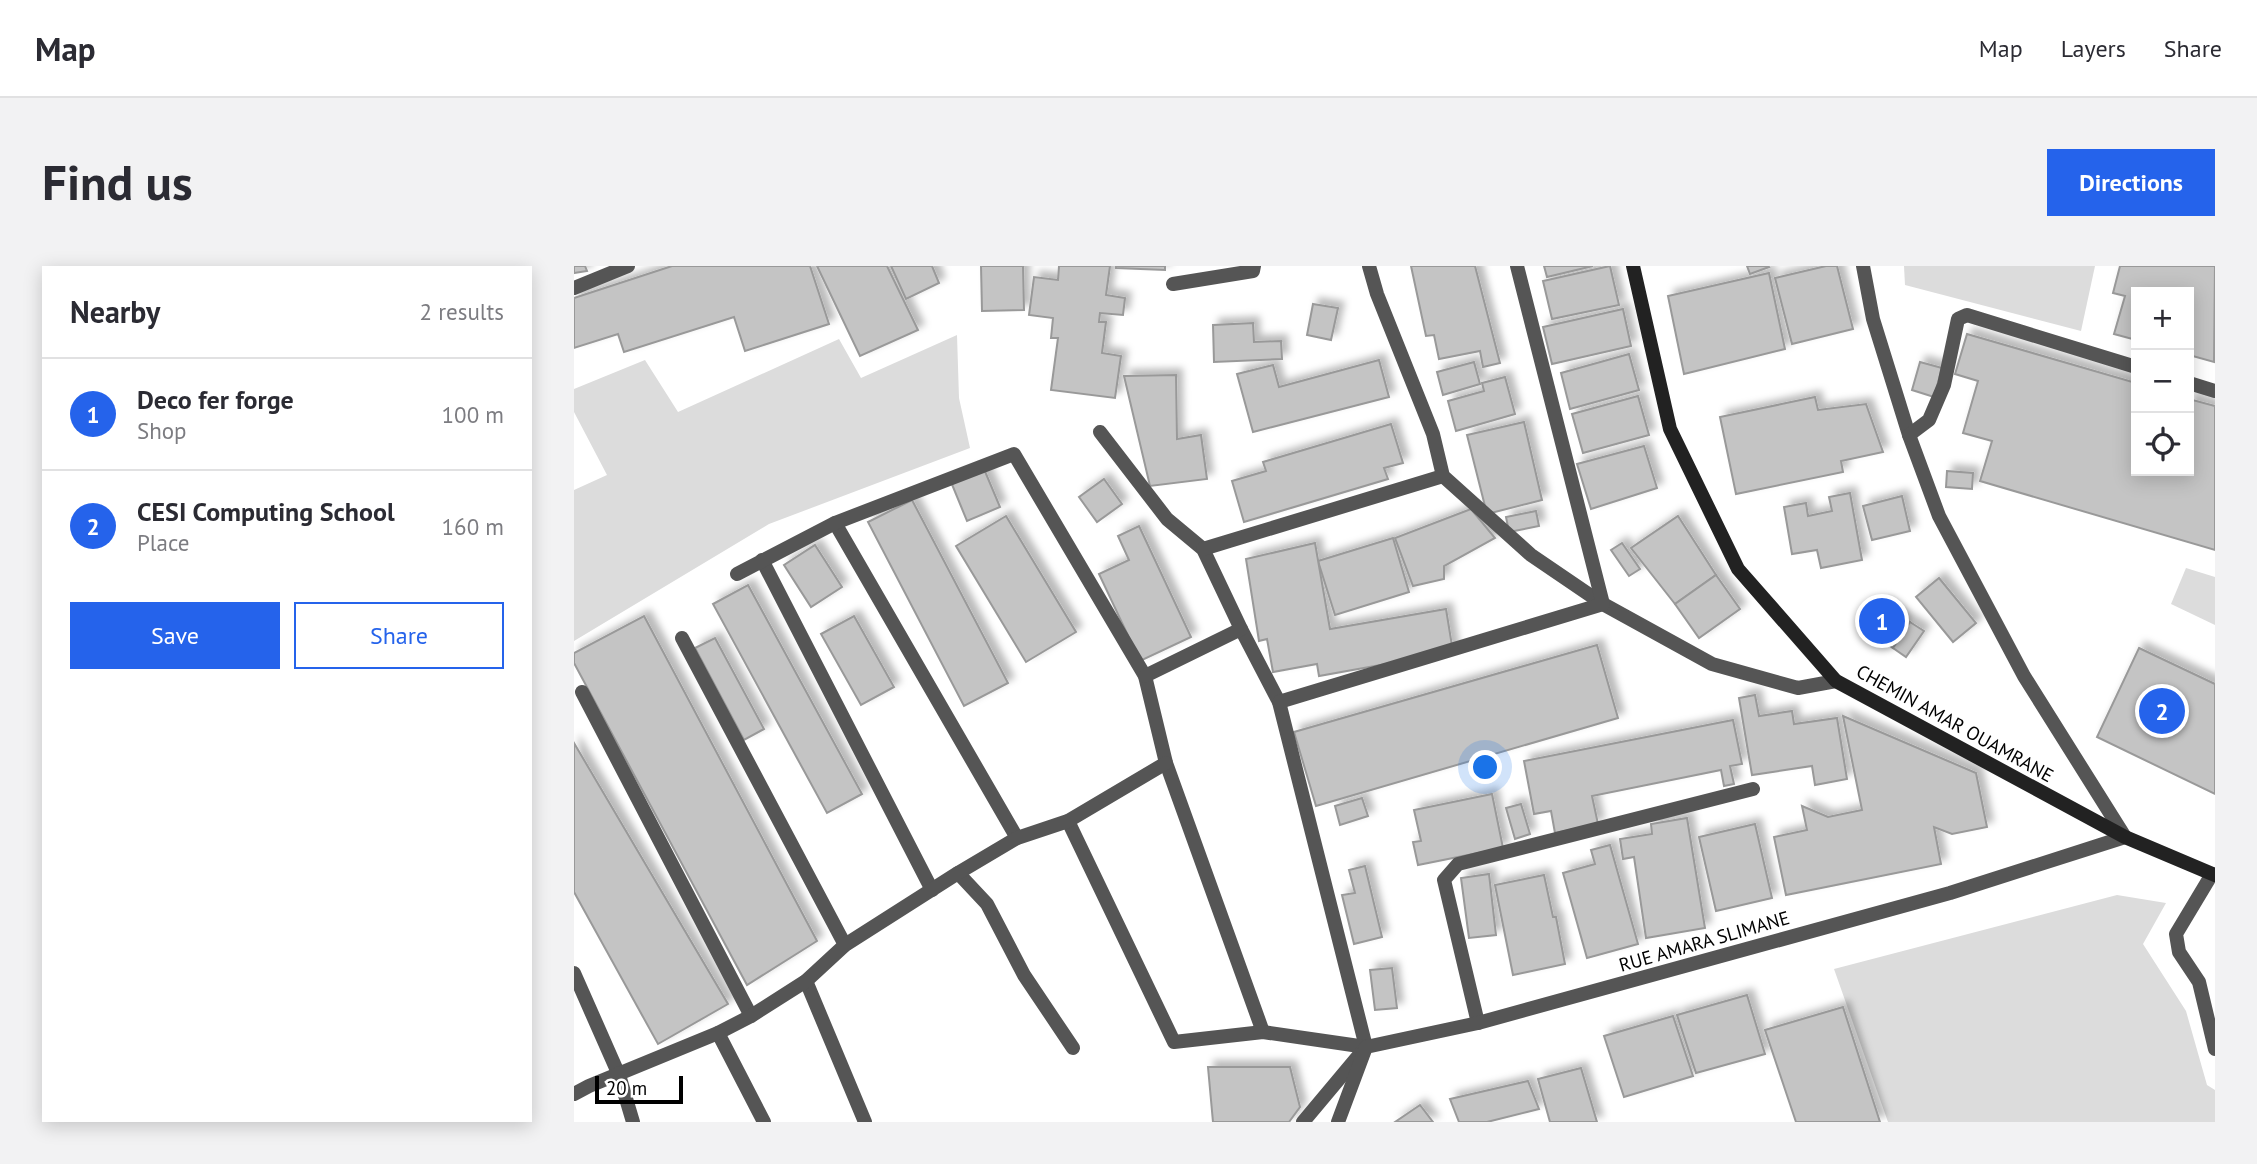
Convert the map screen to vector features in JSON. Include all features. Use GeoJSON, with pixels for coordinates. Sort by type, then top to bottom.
{"type":"FeatureCollection","features":[{"type":"Feature","properties":{"kind":"main road","name":"CHEMIN AMAR OUAMRANE"},"geometry":{"type":"LineString","coordinates":[[1633,266],[1670,429],[1726,546],[1738,569],[1836,681],[2125,837],[2213,874]]}},
{"type":"Feature","properties":{"kind":"street"},"geometry":{"type":"LineString","coordinates":[[574,288],[628,266]]}},
{"type":"Feature","properties":{"kind":"street"},"geometry":{"type":"LineString","coordinates":[[1173,284],[1253,271],[1254,266]]}},
{"type":"Feature","properties":{"kind":"street"},"geometry":{"type":"LineString","coordinates":[[1369,266],[1377,294],[1433,434],[1443,477],[1531,555],[1603,604],[1712,664],[1798,688],[1836,681]]}},
{"type":"Feature","properties":{"kind":"street"},"geometry":{"type":"LineString","coordinates":[[1517,266],[1603,604]]}},
{"type":"Feature","properties":{"kind":"street"},"geometry":{"type":"LineString","coordinates":[[1863,266],[1873,319],[1909,435],[1939,516],[2018,664],[2125,837]]}},
{"type":"Feature","properties":{"kind":"street"},"geometry":{"type":"LineString","coordinates":[[1909,435],[1929,420],[1944,385],[1958,319],[1968,315],[2131,365]]}},
{"type":"Feature","properties":{"kind":"street"},"geometry":{"type":"LineString","coordinates":[[2194,385],[2215,391]]}},
{"type":"Feature","properties":{"kind":"street"},"geometry":{"type":"LineString","coordinates":[[1100,432],[1167,519],[1203,549],[1279,702],[1366,1047],[1338,1122]]}},
{"type":"Feature","properties":{"kind":"street"},"geometry":{"type":"LineString","coordinates":[[737,574],[835,523],[1014,454],[1145,676],[1166,763],[1263,1032]]}},
{"type":"Feature","properties":{"kind":"street"},"geometry":{"type":"LineString","coordinates":[[1203,549],[1443,477]]}},
{"type":"Feature","properties":{"kind":"street"},"geometry":{"type":"LineString","coordinates":[[835,523],[1017,838]]}},
{"type":"Feature","properties":{"kind":"street"},"geometry":{"type":"LineString","coordinates":[[762,560],[932,890]]}},
{"type":"Feature","properties":{"kind":"street"},"geometry":{"type":"LineString","coordinates":[[1279,702],[1603,604]]}},
{"type":"Feature","properties":{"kind":"street"},"geometry":{"type":"LineString","coordinates":[[1145,676],[1241,629]]}},
{"type":"Feature","properties":{"kind":"street"},"geometry":{"type":"LineString","coordinates":[[682,638],[845,945]]}},
{"type":"Feature","properties":{"kind":"street"},"geometry":{"type":"LineString","coordinates":[[582,692],[751,1016]]}},
{"type":"Feature","properties":{"kind":"street"},"geometry":{"type":"LineString","coordinates":[[574,1094],[718,1033],[751,1016],[806,981],[845,945],[958,873],[1017,838],[1068,821],[1166,763]]}},
{"type":"Feature","properties":{"kind":"street"},"geometry":{"type":"LineString","coordinates":[[1478,1023],[1444,880],[1458,863],[1753,789]]}},
{"type":"Feature","properties":{"kind":"street"},"geometry":{"type":"LineString","coordinates":[[1068,821],[1174,1042],[1263,1032],[1366,1047]]}},
{"type":"Feature","properties":{"kind":"street","name":"RUE AMARA SLIMANE"},"geometry":{"type":"LineString","coordinates":[[1366,1047],[1478,1023],[1950,892],[2125,837]]}},
{"type":"Feature","properties":{"kind":"street"},"geometry":{"type":"LineString","coordinates":[[958,873],[987,904],[1024,975],[1073,1048]]}},
{"type":"Feature","properties":{"kind":"street"},"geometry":{"type":"LineString","coordinates":[[2213,874],[2176,934],[2179,952],[2199,982],[2215,1049]]}},
{"type":"Feature","properties":{"kind":"street"},"geometry":{"type":"LineString","coordinates":[[574,973],[618,1075],[633,1122]]}},
{"type":"Feature","properties":{"kind":"street"},"geometry":{"type":"LineString","coordinates":[[806,981],[865,1122]]}},
{"type":"Feature","properties":{"kind":"street"},"geometry":{"type":"LineString","coordinates":[[718,1033],[764,1122]]}},
{"type":"Feature","properties":{"kind":"street"},"geometry":{"type":"LineString","coordinates":[[1303,1122],[1366,1047]]}},
{"type":"Feature","properties":{"kind":"shaded area"},"geometry":{"type":"Polygon","coordinates":[[[1904,266],[2095,266],[2081,331],[1905,285],[1904,266]]]}},
{"type":"Feature","properties":{"kind":"shaded area"},"geometry":{"type":"Polygon","coordinates":[[[957,335],[959,398],[970,448],[769,524],[574,641],[574,490],[607,475],[574,412],[574,389],[645,360],[678,412],[839,339],[861,378],[957,335]]]}},
{"type":"Feature","properties":{"kind":"shaded area"},"geometry":{"type":"Polygon","coordinates":[[[2186,568],[2215,577],[2215,625],[2171,604],[2186,568]]]}},
{"type":"Feature","properties":{"kind":"shaded area"},"geometry":{"type":"Polygon","coordinates":[[[2117,895],[2166,903],[2143,944],[2186,1011],[2207,1085],[2215,1090],[2215,1122],[1888,1122],[1834,969],[2117,895]]]}},
{"type":"Feature","properties":{"kind":"building"},"geometry":{"type":"Polygon","coordinates":[[[574,266],[585,266],[587,271],[574,273],[574,266]]]}},
{"type":"Feature","properties":{"kind":"building"},"geometry":{"type":"Polygon","coordinates":[[[672,266],[810,266],[829,324],[745,351],[734,317],[624,352],[618,334],[574,348],[574,298],[672,266]]]}},
{"type":"Feature","properties":{"kind":"building"},"geometry":{"type":"Polygon","coordinates":[[[817,266],[887,266],[918,330],[860,356],[817,266]]]}},
{"type":"Feature","properties":{"kind":"building"},"geometry":{"type":"Polygon","coordinates":[[[891,266],[932,266],[939,283],[906,299],[891,266]]]}},
{"type":"Feature","properties":{"kind":"building"},"geometry":{"type":"Polygon","coordinates":[[[981,266],[1023,266],[1024,310],[982,311],[981,266]]]}},
{"type":"Feature","properties":{"kind":"building"},"geometry":{"type":"Polygon","coordinates":[[[1059,266],[1110,266],[1106,295],[1125,298],[1123,315],[1100,313],[1099,322],[1106,322],[1102,353],[1121,356],[1115,398],[1051,390],[1058,338],[1051,338],[1053,318],[1029,315],[1034,277],[1058,280],[1059,266]]]}},
{"type":"Feature","properties":{"kind":"building"},"geometry":{"type":"Polygon","coordinates":[[[1165,266],[1165,270],[1116,268],[1165,266]]]}},
{"type":"Feature","properties":{"kind":"building"},"geometry":{"type":"Polygon","coordinates":[[[1411,266],[1475,266],[1500,363],[1483,367],[1480,351],[1439,359],[1434,335],[1426,336],[1411,266]]]}},
{"type":"Feature","properties":{"kind":"building"},"geometry":{"type":"Polygon","coordinates":[[[1544,266],[1593,266],[1547,277],[1544,266]]]}},
{"type":"Feature","properties":{"kind":"building"},"geometry":{"type":"Polygon","coordinates":[[[1610,266],[1619,305],[1552,319],[1543,281],[1610,266]]]}},
{"type":"Feature","properties":{"kind":"building"},"geometry":{"type":"Polygon","coordinates":[[[1747,266],[1768,266],[1769,267],[1750,274],[1747,266]]]}},
{"type":"Feature","properties":{"kind":"building"},"geometry":{"type":"Polygon","coordinates":[[[1837,266],[1853,329],[1792,344],[1775,278],[1837,266]]]}},
{"type":"Feature","properties":{"kind":"building"},"geometry":{"type":"Polygon","coordinates":[[[2120,266],[2215,266],[2214,362],[2194,356],[2194,287],[2131,287],[2131,339],[2114,334],[2125,296],[2113,293],[2120,266]]]}},
{"type":"Feature","properties":{"kind":"building"},"geometry":{"type":"Polygon","coordinates":[[[1769,273],[1785,349],[1684,374],[1668,296],[1769,273]]]}},
{"type":"Feature","properties":{"kind":"building"},"geometry":{"type":"Polygon","coordinates":[[[1313,304],[1338,308],[1331,340],[1307,335],[1313,304]]]}},
{"type":"Feature","properties":{"kind":"building"},"geometry":{"type":"Polygon","coordinates":[[[1623,309],[1631,346],[1552,364],[1543,327],[1623,309]]]}},
{"type":"Feature","properties":{"kind":"building"},"geometry":{"type":"Polygon","coordinates":[[[1253,323],[1254,342],[1281,341],[1282,359],[1214,362],[1213,325],[1253,323]]]}},
{"type":"Feature","properties":{"kind":"building"},"geometry":{"type":"Polygon","coordinates":[[[1967,334],[2131,382],[2131,476],[2194,476],[2194,400],[2215,406],[2215,550],[1980,481],[1992,441],[1963,433],[1978,381],[1955,374],[1967,334]]]}},
{"type":"Feature","properties":{"kind":"building"},"geometry":{"type":"Polygon","coordinates":[[[1629,354],[1639,390],[1570,409],[1561,373],[1629,354]]]}},
{"type":"Feature","properties":{"kind":"building"},"geometry":{"type":"Polygon","coordinates":[[[1379,360],[1389,397],[1253,432],[1237,374],[1273,365],[1279,387],[1379,360]]]}},
{"type":"Feature","properties":{"kind":"building"},"geometry":{"type":"Polygon","coordinates":[[[1474,362],[1480,384],[1443,395],[1437,372],[1474,362]]]}},
{"type":"Feature","properties":{"kind":"building"},"geometry":{"type":"Polygon","coordinates":[[[1920,362],[1942,368],[1934,397],[1912,390],[1920,362]]]}},
{"type":"Feature","properties":{"kind":"building"},"geometry":{"type":"Polygon","coordinates":[[[1176,375],[1177,439],[1201,435],[1207,479],[1150,486],[1124,376],[1176,375]]]}},
{"type":"Feature","properties":{"kind":"building"},"geometry":{"type":"Polygon","coordinates":[[[1505,377],[1515,414],[1456,431],[1448,401],[1484,391],[1482,383],[1505,377]]]}},
{"type":"Feature","properties":{"kind":"building"},"geometry":{"type":"Polygon","coordinates":[[[1638,396],[1649,435],[1583,453],[1572,414],[1638,396]]]}},
{"type":"Feature","properties":{"kind":"building"},"geometry":{"type":"Polygon","coordinates":[[[1815,397],[1818,410],[1866,404],[1883,452],[1841,461],[1843,472],[1736,494],[1720,417],[1815,397]]]}},
{"type":"Feature","properties":{"kind":"building"},"geometry":{"type":"Polygon","coordinates":[[[1524,422],[1542,500],[1487,514],[1467,435],[1524,422]]]}},
{"type":"Feature","properties":{"kind":"building"},"geometry":{"type":"Polygon","coordinates":[[[1391,424],[1403,463],[1384,468],[1388,479],[1244,522],[1232,481],[1266,471],[1263,462],[1391,424]]]}},
{"type":"Feature","properties":{"kind":"building"},"geometry":{"type":"Polygon","coordinates":[[[1644,446],[1657,488],[1591,509],[1577,464],[1644,446]]]}},
{"type":"Feature","properties":{"kind":"building"},"geometry":{"type":"Polygon","coordinates":[[[984,469],[1000,507],[967,521],[951,482],[984,469]]]}},
{"type":"Feature","properties":{"kind":"building"},"geometry":{"type":"Polygon","coordinates":[[[1947,471],[1973,473],[1972,489],[1946,487],[1947,471]]]}},
{"type":"Feature","properties":{"kind":"building"},"geometry":{"type":"Polygon","coordinates":[[[1104,479],[1122,504],[1097,522],[1079,497],[1104,479]]]}},
{"type":"Feature","properties":{"kind":"building"},"geometry":{"type":"Polygon","coordinates":[[[1850,493],[1862,560],[1821,568],[1817,550],[1792,554],[1784,507],[1806,503],[1808,516],[1832,511],[1829,497],[1850,493]]]}},
{"type":"Feature","properties":{"kind":"building"},"geometry":{"type":"Polygon","coordinates":[[[1902,496],[1910,531],[1872,540],[1863,506],[1902,496]]]}},
{"type":"Feature","properties":{"kind":"building"},"geometry":{"type":"Polygon","coordinates":[[[912,500],[1008,683],[964,706],[868,522],[912,500]]]}},
{"type":"Feature","properties":{"kind":"building"},"geometry":{"type":"Polygon","coordinates":[[[1471,509],[1495,538],[1444,566],[1444,579],[1413,586],[1395,538],[1471,509]]]}},
{"type":"Feature","properties":{"kind":"building"},"geometry":{"type":"Polygon","coordinates":[[[1536,511],[1539,526],[1509,532],[1506,517],[1536,511]]]}},
{"type":"Feature","properties":{"kind":"building"},"geometry":{"type":"Polygon","coordinates":[[[1006,516],[1076,632],[1026,662],[956,546],[1006,516]]]}},
{"type":"Feature","properties":{"kind":"building"},"geometry":{"type":"Polygon","coordinates":[[[1678,516],[1716,575],[1675,604],[1631,548],[1678,516]]]}},
{"type":"Feature","properties":{"kind":"building"},"geometry":{"type":"Polygon","coordinates":[[[1139,526],[1191,637],[1140,661],[1099,574],[1129,560],[1118,536],[1139,526]]]}},
{"type":"Feature","properties":{"kind":"building"},"geometry":{"type":"Polygon","coordinates":[[[1393,538],[1409,592],[1335,615],[1318,561],[1393,538]]]}},
{"type":"Feature","properties":{"kind":"building"},"geometry":{"type":"Polygon","coordinates":[[[1315,543],[1330,629],[1446,609],[1453,652],[1319,676],[1317,664],[1273,672],[1267,639],[1259,641],[1246,559],[1315,543]]]}},
{"type":"Feature","properties":{"kind":"building"},"geometry":{"type":"Polygon","coordinates":[[[1622,543],[1640,569],[1629,576],[1611,550],[1622,543]]]}},
{"type":"Feature","properties":{"kind":"building"},"geometry":{"type":"Polygon","coordinates":[[[815,545],[842,587],[811,607],[784,565],[815,545]]]}},
{"type":"Feature","properties":{"kind":"building"},"geometry":{"type":"Polygon","coordinates":[[[1716,575],[1740,609],[1699,638],[1675,604],[1716,575]]]}},
{"type":"Feature","properties":{"kind":"building"},"geometry":{"type":"Polygon","coordinates":[[[1939,578],[1976,623],[1953,642],[1916,597],[1939,578]]]}},
{"type":"Feature","properties":{"kind":"building"},"geometry":{"type":"Polygon","coordinates":[[[748,585],[862,794],[827,813],[713,604],[748,585]]]}},
{"type":"Feature","properties":{"kind":"building"},"geometry":{"type":"Polygon","coordinates":[[[1884,604],[1898,614],[1879,638],[1866,629],[1884,604]]]}},
{"type":"Feature","properties":{"kind":"building"},"geometry":{"type":"Polygon","coordinates":[[[1898,614],[1910,622],[1893,648],[1879,638],[1898,614]]]}},
{"type":"Feature","properties":{"kind":"building"},"geometry":{"type":"Polygon","coordinates":[[[644,616],[817,941],[747,985],[574,663],[574,653],[644,616]]]}},
{"type":"Feature","properties":{"kind":"building"},"geometry":{"type":"Polygon","coordinates":[[[854,616],[894,687],[861,705],[821,634],[854,616]]]}},
{"type":"Feature","properties":{"kind":"building"},"geometry":{"type":"Polygon","coordinates":[[[1910,622],[1924,631],[1906,657],[1893,648],[1910,622]]]}},
{"type":"Feature","properties":{"kind":"building"},"geometry":{"type":"Polygon","coordinates":[[[715,638],[764,729],[744,740],[695,648],[715,638]]]}},
{"type":"Feature","properties":{"kind":"building"},"geometry":{"type":"Polygon","coordinates":[[[1597,645],[1618,718],[1316,806],[1294,732],[1597,645]]]}},
{"type":"Feature","properties":{"kind":"building"},"geometry":{"type":"Polygon","coordinates":[[[2139,648],[2215,684],[2215,794],[2097,737],[2139,648]]]}},
{"type":"Feature","properties":{"kind":"building"},"geometry":{"type":"Polygon","coordinates":[[[1755,695],[1759,716],[1792,711],[1794,724],[1837,718],[1847,779],[1815,785],[1812,766],[1752,775],[1739,698],[1755,695]]]}},
{"type":"Feature","properties":{"kind":"building"},"geometry":{"type":"Polygon","coordinates":[[[1843,716],[1976,773],[1987,827],[1952,834],[1934,827],[1941,864],[1786,895],[1774,837],[1807,830],[1802,806],[1828,817],[1862,810],[1843,716]]]}},
{"type":"Feature","properties":{"kind":"building"},"geometry":{"type":"Polygon","coordinates":[[[1733,720],[1742,764],[1730,766],[1734,784],[1724,786],[1721,770],[1592,796],[1598,824],[1555,833],[1551,811],[1534,814],[1524,761],[1733,720]]]}},
{"type":"Feature","properties":{"kind":"building"},"geometry":{"type":"Polygon","coordinates":[[[574,743],[728,1004],[658,1044],[574,892],[574,743]]]}},
{"type":"Feature","properties":{"kind":"building"},"geometry":{"type":"Polygon","coordinates":[[[1492,794],[1503,848],[1418,865],[1413,842],[1421,841],[1414,810],[1492,794]]]}},
{"type":"Feature","properties":{"kind":"building"},"geometry":{"type":"Polygon","coordinates":[[[1362,798],[1368,816],[1340,825],[1335,806],[1362,798]]]}},
{"type":"Feature","properties":{"kind":"building"},"geometry":{"type":"Polygon","coordinates":[[[1521,804],[1530,834],[1515,839],[1506,808],[1521,804]]]}},
{"type":"Feature","properties":{"kind":"building"},"geometry":{"type":"Polygon","coordinates":[[[1687,818],[1705,928],[1646,938],[1634,857],[1623,859],[1620,839],[1652,834],[1651,824],[1687,818]]]}},
{"type":"Feature","properties":{"kind":"building"},"geometry":{"type":"Polygon","coordinates":[[[1755,824],[1772,898],[1716,911],[1699,837],[1755,824]]]}},
{"type":"Feature","properties":{"kind":"building"},"geometry":{"type":"Polygon","coordinates":[[[1610,845],[1638,944],[1587,958],[1563,873],[1595,864],[1591,850],[1610,845]]]}},
{"type":"Feature","properties":{"kind":"building"},"geometry":{"type":"Polygon","coordinates":[[[1365,866],[1382,937],[1354,944],[1342,895],[1355,893],[1349,870],[1365,866]]]}},
{"type":"Feature","properties":{"kind":"building"},"geometry":{"type":"Polygon","coordinates":[[[1489,874],[1496,935],[1469,938],[1461,878],[1489,874]]]}},
{"type":"Feature","properties":{"kind":"building"},"geometry":{"type":"Polygon","coordinates":[[[1544,875],[1565,964],[1513,975],[1495,885],[1544,875]]]}},
{"type":"Feature","properties":{"kind":"building"},"geometry":{"type":"Polygon","coordinates":[[[1392,968],[1397,1008],[1375,1010],[1370,970],[1392,968]]]}},
{"type":"Feature","properties":{"kind":"building"},"geometry":{"type":"Polygon","coordinates":[[[1747,995],[1765,1054],[1696,1073],[1677,1015],[1747,995]]]}},
{"type":"Feature","properties":{"kind":"building"},"geometry":{"type":"Polygon","coordinates":[[[1843,1007],[1880,1122],[1796,1122],[1765,1030],[1843,1007]]]}},
{"type":"Feature","properties":{"kind":"building"},"geometry":{"type":"Polygon","coordinates":[[[1673,1016],[1693,1076],[1624,1097],[1604,1036],[1673,1016]]]}},
{"type":"Feature","properties":{"kind":"building"},"geometry":{"type":"Polygon","coordinates":[[[1208,1067],[1290,1067],[1300,1107],[1289,1122],[1213,1122],[1208,1067]]]}},
{"type":"Feature","properties":{"kind":"building"},"geometry":{"type":"Polygon","coordinates":[[[1581,1068],[1597,1122],[1550,1122],[1538,1079],[1581,1068]]]}},
{"type":"Feature","properties":{"kind":"building"},"geometry":{"type":"Polygon","coordinates":[[[1528,1081],[1539,1109],[1487,1122],[1459,1122],[1450,1099],[1528,1081]]]}},
{"type":"Feature","properties":{"kind":"building"},"geometry":{"type":"Polygon","coordinates":[[[1420,1105],[1433,1122],[1395,1122],[1420,1105]]]}},
{"type":"Feature","properties":{"kind":"place","name":"Deco fer forge"},"geometry":{"type":"Point","coordinates":[1882,621]}},
{"type":"Feature","properties":{"kind":"place","name":"CESI Computing School"},"geometry":{"type":"Point","coordinates":[2162,711]}}]}
